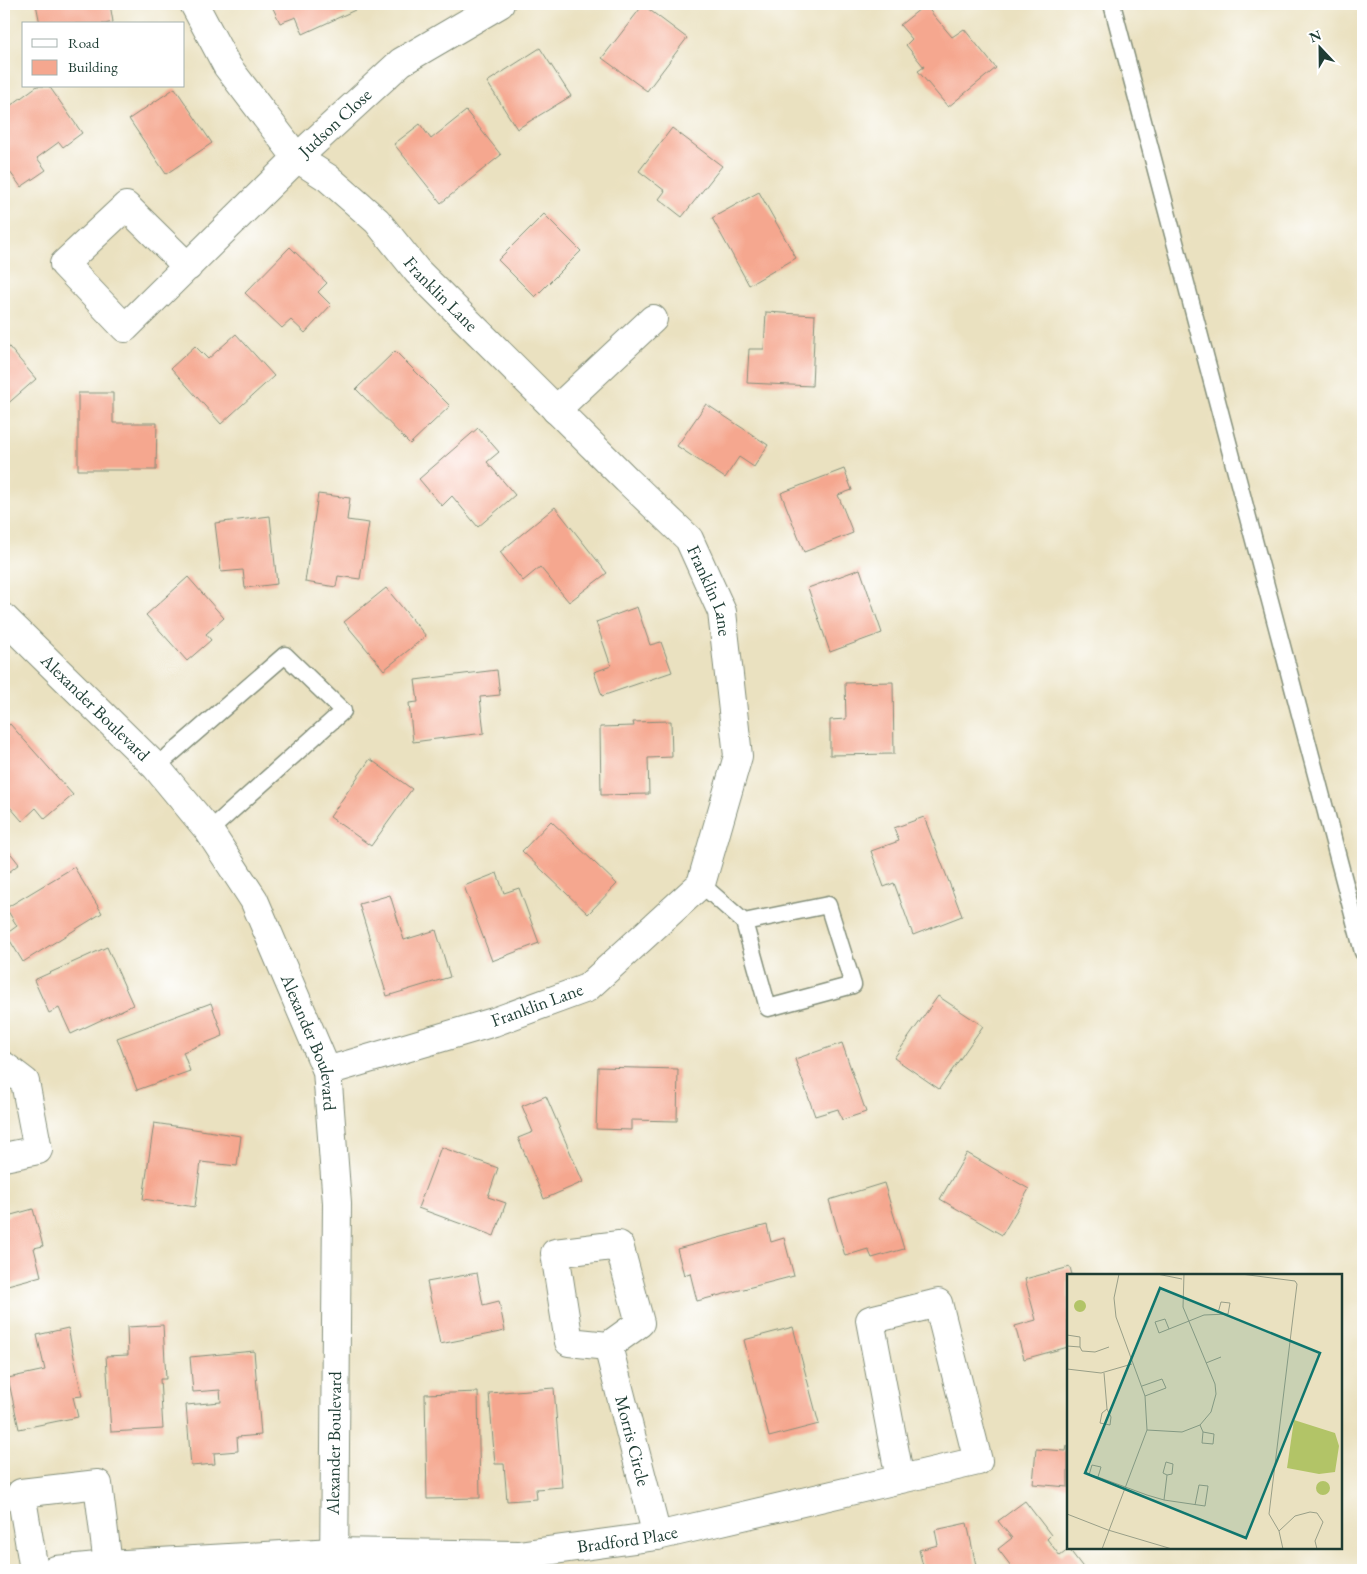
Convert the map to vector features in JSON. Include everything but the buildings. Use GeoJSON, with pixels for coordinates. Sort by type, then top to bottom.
{"type":"FeatureCollection","features":[{"type":"Feature","properties":{"kind":"street","name":"Franklin Lane"},"geometry":{"type":"LineString","coordinates":[[194,4],[227,66],[297,158],[328,178],[377,221],[417,271],[689,539],[722,612],[738,756],[701,884],[587,988],[494,1022],[327,1071]]}},
{"type":"Feature","properties":{"kind":"street","name":"Judson Close"},"geometry":{"type":"LineString","coordinates":[[188,266],[126,206],[64,264],[125,328],[188,266],[297,158],[401,62],[500,4]]}},
{"type":"Feature","properties":{"kind":"street"},"geometry":{"type":"LineString","coordinates":[[556,410],[653,320]]}},
{"type":"Feature","properties":{"kind":"street","name":"Alexander Boulevard"},"geometry":{"type":"LineString","coordinates":[[4,618],[13,646],[156,767],[209,831],[254,900],[327,1071],[337,1202],[333,1561]]}},
{"type":"Feature","properties":{"kind":"street"},"geometry":{"type":"LineString","coordinates":[[4,1066],[25,1082],[38,1150],[4,1157]]}},
{"type":"Feature","properties":{"kind":"street","name":"Bradford Place"},"geometry":{"type":"LineString","coordinates":[[56,1570],[108,1565],[518,1555],[657,1536],[978,1461],[938,1303],[870,1320],[900,1479]]}},
{"type":"Feature","properties":{"kind":"street","name":"Morris Circle"},"geometry":{"type":"LineString","coordinates":[[608,1346],[657,1536]]}},
{"type":"Feature","properties":{"kind":"street"},"geometry":{"type":"LineString","coordinates":[[34,1570],[21,1493],[98,1484],[108,1565]]}},
{"type":"Feature","properties":{"kind":"lane"},"geometry":{"type":"LineString","coordinates":[[1112,4],[1363,952]]}},
{"type":"Feature","properties":{"kind":"lane"},"geometry":{"type":"LineString","coordinates":[[156,767],[285,654],[343,711],[209,831]]}},
{"type":"Feature","properties":{"kind":"lane"},"geometry":{"type":"LineString","coordinates":[[701,884],[744,922],[768,1008],[853,984],[828,904],[744,922]]}}]}
